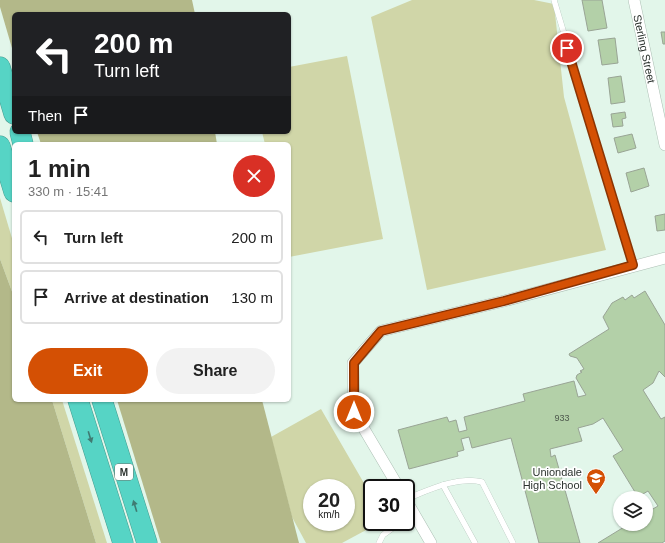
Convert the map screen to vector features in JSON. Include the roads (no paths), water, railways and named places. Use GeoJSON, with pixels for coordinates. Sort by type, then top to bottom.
{"type":"FeatureCollection","features":[{"type":"Feature","properties":{"kind":"highway"},"geometry":{"type":"LineString","coordinates":[[0,67],[12,107]]}},
{"type":"Feature","properties":{"kind":"highway"},"geometry":{"type":"LineString","coordinates":[[0,146],[12,185]]}},
{"type":"Feature","properties":{"kind":"highway","name":"M"},"geometry":{"type":"LineString","coordinates":[[79,402],[123,543]]}},
{"type":"Feature","properties":{"kind":"highway","name":"M"},"geometry":{"type":"LineString","coordinates":[[103,402],[147,543]]}},
{"type":"Feature","properties":{"kind":"street","name":"Sterling Street"},"geometry":{"type":"LineString","coordinates":[[634,0],[665,144]]}},
{"type":"Feature","properties":{"kind":"street"},"geometry":{"type":"LineString","coordinates":[[394,479],[354,412],[354,363],[381,331],[504,301],[633,265],[665,258]]}},
{"type":"Feature","properties":{"kind":"street"},"geometry":{"type":"LineString","coordinates":[[415,522],[431,543]]}},
{"type":"Feature","properties":{"kind":"lane"},"geometry":{"type":"LineString","coordinates":[[554,0],[633,265]]}},
{"type":"Feature","properties":{"kind":"lane"},"geometry":{"type":"LineString","coordinates":[[415,497],[443,486],[471,479],[482,482],[513,543]]}},
{"type":"Feature","properties":{"kind":"lane"},"geometry":{"type":"LineString","coordinates":[[443,486],[475,543]]}},
{"type":"Feature","properties":{"kind":"lane"},"geometry":{"type":"LineString","coordinates":[[379,543],[383,535],[389,531]]}},
{"type":"Feature","properties":{"kind":"place","name":"Uniondale High School"},"geometry":{"type":"Point","coordinates":[596,495]}}]}
